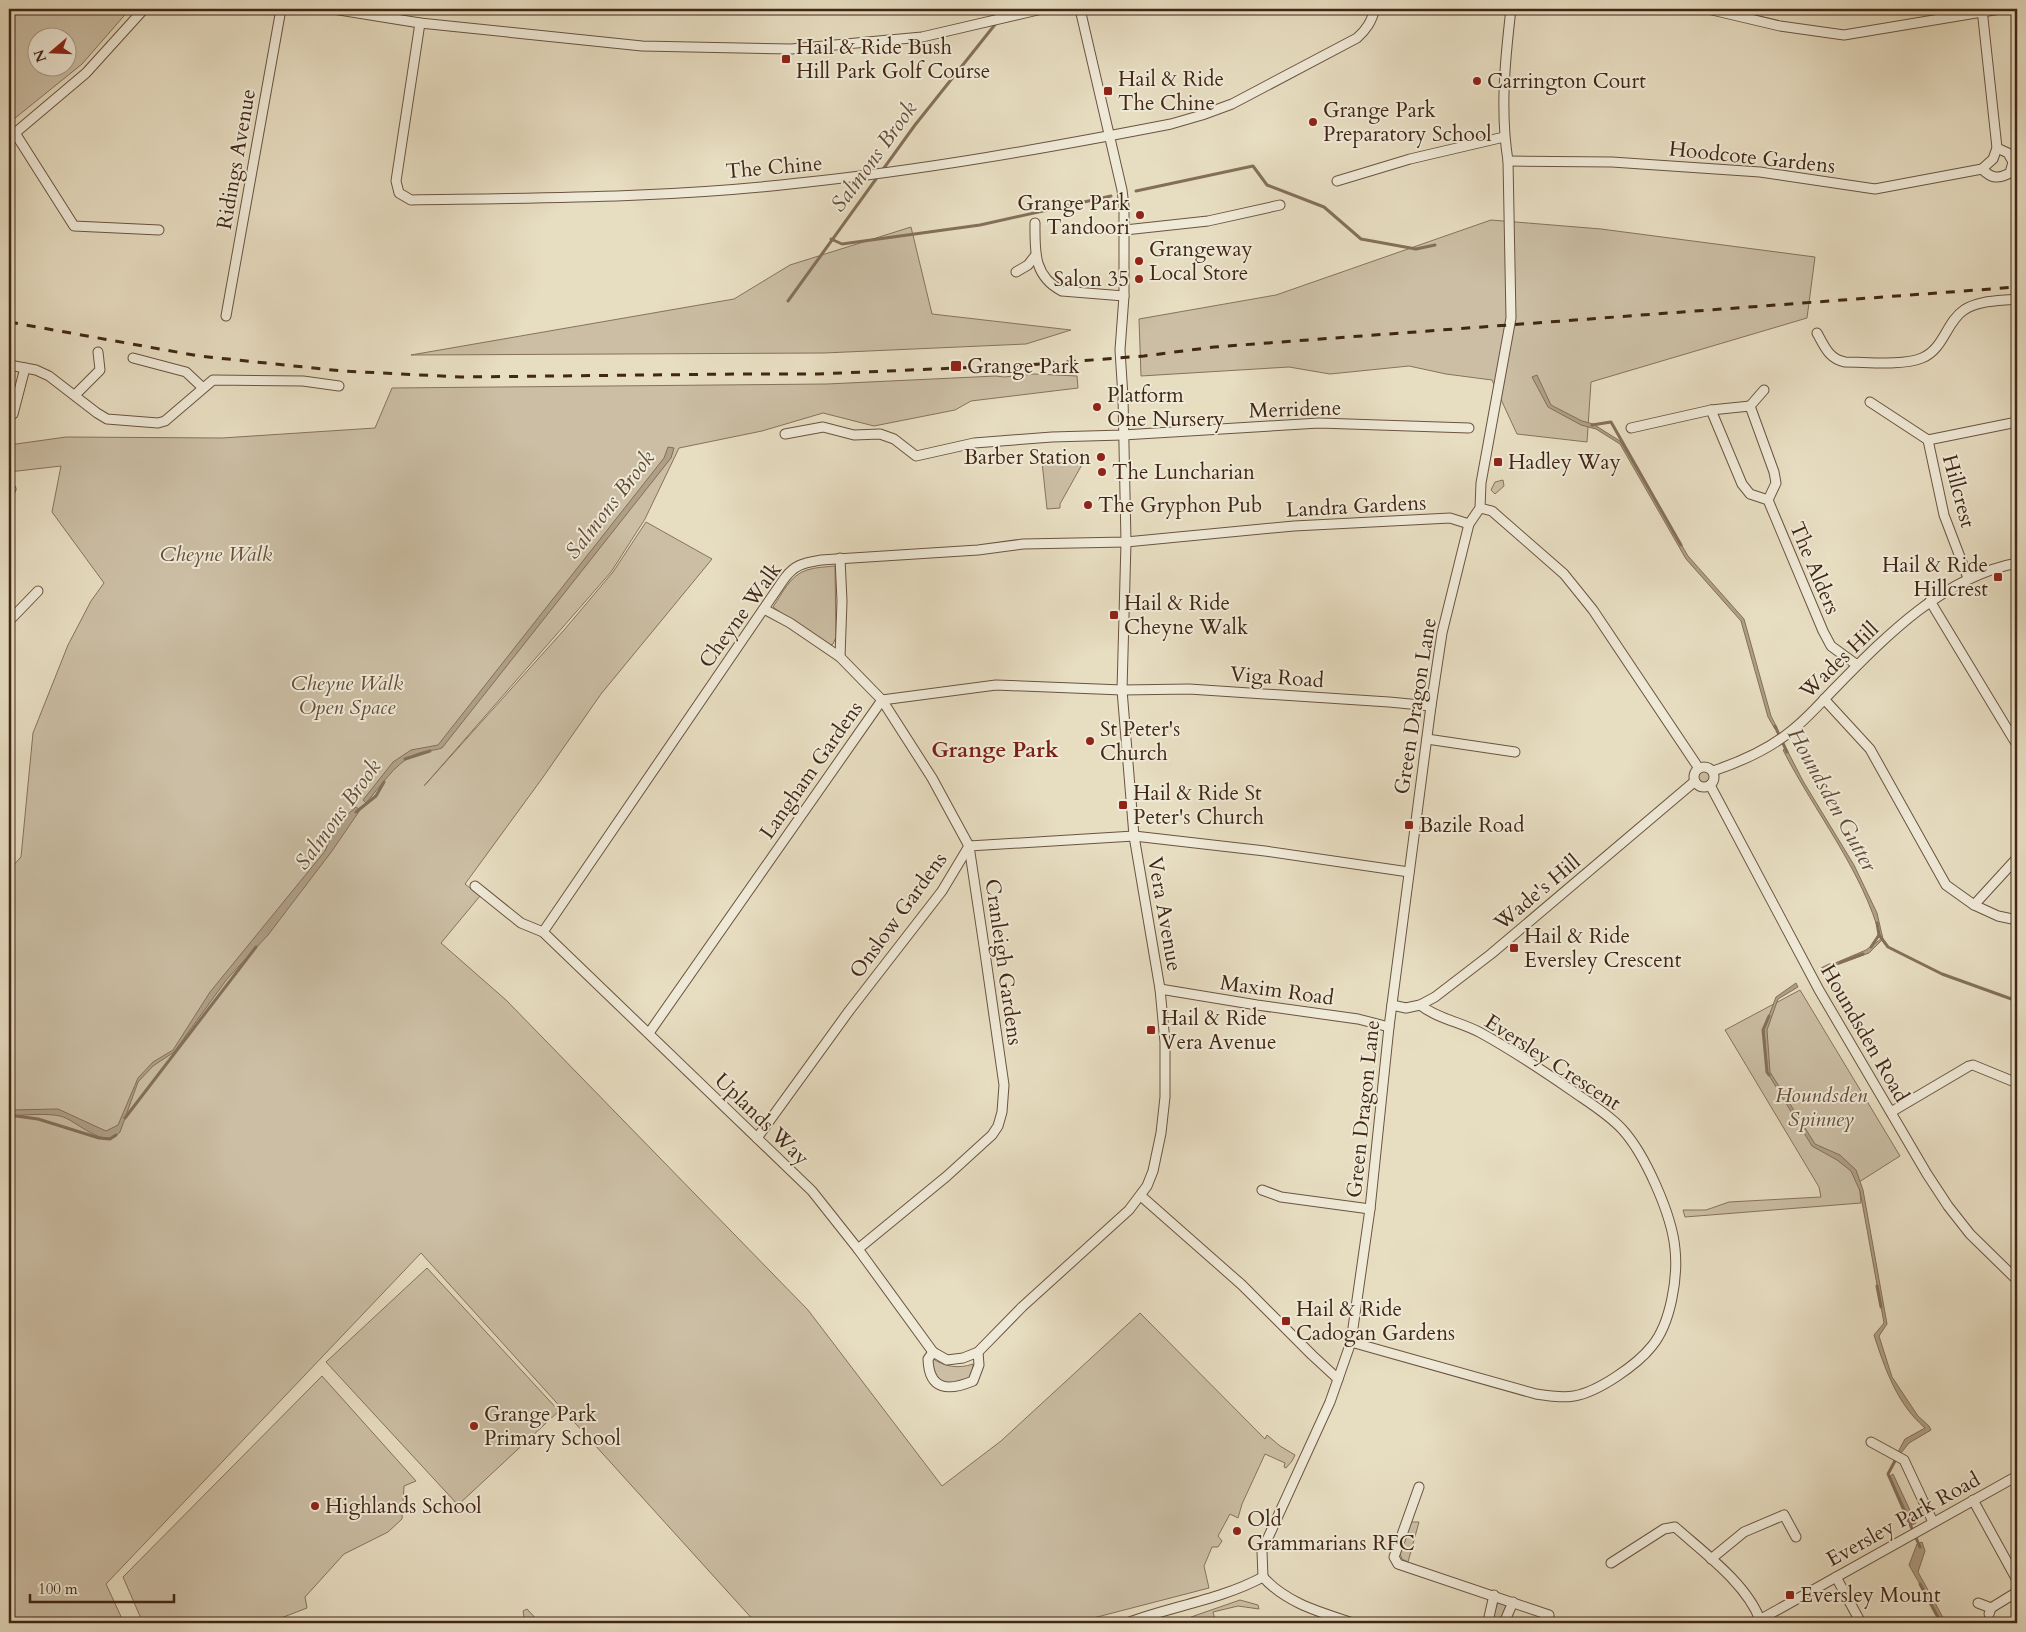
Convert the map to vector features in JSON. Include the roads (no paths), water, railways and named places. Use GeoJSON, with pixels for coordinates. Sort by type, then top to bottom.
{"type":"FeatureCollection","features":[{"type":"Feature","properties":{"kind":"street"},"geometry":{"type":"LineString","coordinates":[[144,9],[86,73],[12,135],[74,226],[159,230]]}},
{"type":"Feature","properties":{"kind":"street","name":"Ridings Avenue"},"geometry":{"type":"LineString","coordinates":[[226,316],[281,9]]}},
{"type":"Feature","properties":{"kind":"street"},"geometry":{"type":"LineString","coordinates":[[333,9],[420,23],[642,46],[791,49],[922,37],[1042,9]]}},
{"type":"Feature","properties":{"kind":"street","name":"Vera Avenue"},"geometry":{"type":"LineString","coordinates":[[978,1352],[1022,1307],[1129,1210],[1141,1196],[1153,1171],[1161,1133],[1165,1097],[1165,1042],[1160,989],[1134,836],[1122,690],[1126,542],[1123,397],[1120,350],[1124,296],[1125,230],[1122,190],[1080,9]]}},
{"type":"Feature","properties":{"kind":"street","name":"The Chine"},"geometry":{"type":"LineString","coordinates":[[420,23],[396,181],[399,193],[411,200],[610,197],[797,184],[898,171],[1171,124],[1232,104],[1357,38],[1371,22],[1375,9]]}},
{"type":"Feature","properties":{"kind":"street"},"geometry":{"type":"LineString","coordinates":[[1511,9],[1504,66],[1504,136],[1508,161],[1511,318],[1481,483],[1480,508],[1492,511],[1564,574],[1593,610],[1698,767]]}},
{"type":"Feature","properties":{"kind":"street"},"geometry":{"type":"LineString","coordinates":[[1708,9],[1780,26],[1844,35],[1982,10],[2000,9]]}},
{"type":"Feature","properties":{"kind":"street"},"geometry":{"type":"LineString","coordinates":[[1982,10],[1997,148],[1985,167],[1989,176],[1999,178],[2010,173],[2013,162],[2008,153],[1997,148]]}},
{"type":"Feature","properties":{"kind":"street"},"geometry":{"type":"LineString","coordinates":[[1337,181],[1410,159],[1504,136]]}},
{"type":"Feature","properties":{"kind":"street","name":"Hoodcote Gardens"},"geometry":{"type":"LineString","coordinates":[[1508,161],[1612,162],[1760,172],[1875,189],[1985,167]]}},
{"type":"Feature","properties":{"kind":"street"},"geometry":{"type":"LineString","coordinates":[[1125,230],[1208,221],[1280,205]]}},
{"type":"Feature","properties":{"kind":"street"},"geometry":{"type":"LineString","coordinates":[[1035,223],[1035,256],[1050,283],[1062,290],[1124,296]]}},
{"type":"Feature","properties":{"kind":"street"},"geometry":{"type":"LineString","coordinates":[[1016,272],[1028,265],[1035,256]]}},
{"type":"Feature","properties":{"kind":"street"},"geometry":{"type":"LineString","coordinates":[[1817,333],[1828,354],[1836,360],[1845,362],[1910,362],[1923,358],[1935,350],[1953,320],[1966,309],[1982,304],[2017,299]]}},
{"type":"Feature","properties":{"kind":"street"},"geometry":{"type":"LineString","coordinates":[[75,395],[100,370],[98,352]]}},
{"type":"Feature","properties":{"kind":"street"},"geometry":{"type":"LineString","coordinates":[[133,358],[186,372],[203,388]]}},
{"type":"Feature","properties":{"kind":"street"},"geometry":{"type":"LineString","coordinates":[[9,365],[36,370],[49,376],[97,413],[107,418],[158,424],[165,421],[213,380],[303,381],[340,386]]}},
{"type":"Feature","properties":{"kind":"street"},"geometry":{"type":"LineString","coordinates":[[13,414],[25,368]]}},
{"type":"Feature","properties":{"kind":"street"},"geometry":{"type":"LineString","coordinates":[[1631,428],[1711,410],[1750,406],[1764,390]]}},
{"type":"Feature","properties":{"kind":"street","name":"Hillcrest"},"geometry":{"type":"LineString","coordinates":[[1870,402],[1928,440],[2017,422]]}},
{"type":"Feature","properties":{"kind":"street"},"geometry":{"type":"LineString","coordinates":[[1711,410],[1742,484],[1750,494],[1768,500],[1776,483],[1774,472],[1750,406]]}},
{"type":"Feature","properties":{"kind":"street","name":"Merridene"},"geometry":{"type":"LineString","coordinates":[[785,434],[823,427],[854,436],[880,434],[894,439],[916,456],[974,443],[1318,423],[1469,428]]}},
{"type":"Feature","properties":{"kind":"street","name":"Hillcrest"},"geometry":{"type":"LineString","coordinates":[[1928,440],[1944,515],[1968,578]]}},
{"type":"Feature","properties":{"kind":"street","name":"The Alders"},"geometry":{"type":"LineString","coordinates":[[1768,500],[1831,646],[1857,665]]}},
{"type":"Feature","properties":{"kind":"street","name":"Green Dragon Lane"},"geometry":{"type":"LineString","coordinates":[[1263,1576],[1262,1552],[1330,1402],[1350,1342],[1370,1209],[1389,1026],[1442,633],[1468,524],[1480,508]]}},
{"type":"Feature","properties":{"kind":"street","name":"Landra Gardens"},"geometry":{"type":"LineString","coordinates":[[1126,542],[1294,526],[1450,518],[1468,524]]}},
{"type":"Feature","properties":{"kind":"street","name":"Cheyne Walk"},"geometry":{"type":"LineString","coordinates":[[543,932],[791,569],[803,563],[840,558],[978,550],[1023,544],[1126,542]]}},
{"type":"Feature","properties":{"kind":"street"},"geometry":{"type":"LineString","coordinates":[[840,558],[842,608],[840,657]]}},
{"type":"Feature","properties":{"kind":"street","name":"Wades Hill"},"geometry":{"type":"LineString","coordinates":[[1713,771],[1732,765],[1774,743],[1791,731],[1891,633],[1930,601],[1968,578],[2017,563]]}},
{"type":"Feature","properties":{"kind":"street"},"geometry":{"type":"LineString","coordinates":[[9,621],[38,591]]}},
{"type":"Feature","properties":{"kind":"street"},"geometry":{"type":"LineString","coordinates":[[1930,601],[2017,745]]}},
{"type":"Feature","properties":{"kind":"street","name":"Cranleigh Gardens"},"geometry":{"type":"LineString","coordinates":[[764,609],[790,623],[840,657],[882,700],[932,778],[969,846],[1004,1085],[1002,1112],[998,1126],[992,1135],[947,1176],[858,1249]]}},
{"type":"Feature","properties":{"kind":"street","name":"Langham Gardens"},"geometry":{"type":"LineString","coordinates":[[649,1033],[882,700],[996,685],[1122,690]]}},
{"type":"Feature","properties":{"kind":"street","name":"Viga Road"},"geometry":{"type":"LineString","coordinates":[[1122,690],[1189,689],[1431,706]]}},
{"type":"Feature","properties":{"kind":"street"},"geometry":{"type":"LineString","coordinates":[[1824,699],[1870,749],[1946,885],[1974,905],[1998,916],[2017,920]]}},
{"type":"Feature","properties":{"kind":"street"},"geometry":{"type":"LineString","coordinates":[[1427,739],[1515,752]]}},
{"type":"Feature","properties":{"kind":"street"},"geometry":{"type":"LineString","coordinates":[[1698,767],[1707,767],[1713,771],[1714,779],[1710,785],[1701,787],[1694,782],[1693,774],[1698,767]]}},
{"type":"Feature","properties":{"kind":"street","name":"Wade's Hill"},"geometry":{"type":"LineString","coordinates":[[1392,1005],[1406,1008],[1420,1005],[1435,997],[1491,954],[1694,782]]}},
{"type":"Feature","properties":{"kind":"street","name":"Houndsden Road"},"geometry":{"type":"LineString","coordinates":[[1710,785],[1802,959],[1927,1174],[1948,1206],[1970,1234],[2017,1280]]}},
{"type":"Feature","properties":{"kind":"street"},"geometry":{"type":"LineString","coordinates":[[1134,836],[1265,851],[1409,872]]}},
{"type":"Feature","properties":{"kind":"street","name":"Onslow Gardens"},"geometry":{"type":"LineString","coordinates":[[757,1138],[849,1011],[942,891],[969,846],[1134,836]]}},
{"type":"Feature","properties":{"kind":"street"},"geometry":{"type":"LineString","coordinates":[[1974,905],[2017,858]]}},
{"type":"Feature","properties":{"kind":"street"},"geometry":{"type":"LineString","coordinates":[[475,886],[521,923],[543,932]]}},
{"type":"Feature","properties":{"kind":"street","name":"Uplands Way"},"geometry":{"type":"LineString","coordinates":[[543,932],[812,1191],[858,1249],[933,1352]]}},
{"type":"Feature","properties":{"kind":"street","name":"Maxim Road"},"geometry":{"type":"LineString","coordinates":[[1160,989],[1358,1019],[1389,1026]]}},
{"type":"Feature","properties":{"kind":"street","name":"Eversley Crescent"},"geometry":{"type":"LineString","coordinates":[[1350,1342],[1506,1387],[1559,1398],[1576,1396],[1621,1374],[1643,1358],[1654,1344],[1665,1323],[1676,1277],[1674,1235],[1667,1214],[1644,1164],[1622,1130],[1608,1115],[1480,1032],[1432,1014],[1420,1005]]}},
{"type":"Feature","properties":{"kind":"street"},"geometry":{"type":"LineString","coordinates":[[1891,1112],[1969,1066],[2017,1084]]}},
{"type":"Feature","properties":{"kind":"street"},"geometry":{"type":"LineString","coordinates":[[1262,1190],[1281,1198],[1370,1209]]}},
{"type":"Feature","properties":{"kind":"street"},"geometry":{"type":"LineString","coordinates":[[1141,1196],[1242,1285],[1312,1356],[1338,1379]]}},
{"type":"Feature","properties":{"kind":"street"},"geometry":{"type":"LineString","coordinates":[[933,1352],[947,1360],[963,1358],[978,1352],[979,1365],[973,1381],[956,1388],[942,1387],[933,1379],[928,1368],[928,1359],[933,1352]]}},
{"type":"Feature","properties":{"kind":"street"},"geometry":{"type":"LineString","coordinates":[[1870,1442],[1904,1460],[1932,1522]]}},
{"type":"Feature","properties":{"kind":"street","name":"Eversley Park Road"},"geometry":{"type":"LineString","coordinates":[[1757,1622],[1932,1522],[2017,1476]]}},
{"type":"Feature","properties":{"kind":"street"},"geometry":{"type":"LineString","coordinates":[[1419,1487],[1394,1557],[1395,1560],[1404,1566],[1549,1615]]}},
{"type":"Feature","properties":{"kind":"street"},"geometry":{"type":"LineString","coordinates":[[1973,1500],[2017,1580]]}},
{"type":"Feature","properties":{"kind":"street"},"geometry":{"type":"LineString","coordinates":[[1711,1559],[1744,1532],[1784,1515],[1796,1537]]}},
{"type":"Feature","properties":{"kind":"street"},"geometry":{"type":"LineString","coordinates":[[1611,1563],[1664,1528],[1675,1527],[1744,1592],[1755,1608],[1757,1622]]}},
{"type":"Feature","properties":{"kind":"street"},"geometry":{"type":"LineString","coordinates":[[1127,1623],[1221,1595],[1245,1586],[1263,1576],[1274,1588],[1294,1602],[1349,1623]]}},
{"type":"Feature","properties":{"kind":"street"},"geometry":{"type":"LineString","coordinates":[[1836,1577],[1861,1623]]}},
{"type":"Feature","properties":{"kind":"street"},"geometry":{"type":"LineString","coordinates":[[1978,1603],[1990,1611],[2017,1592]]}},
{"type":"Feature","properties":{"kind":"street"},"geometry":{"type":"LineString","coordinates":[[1490,1623],[1489,1617],[1494,1595]]}},
{"type":"Feature","properties":{"kind":"street"},"geometry":{"type":"LineString","coordinates":[[1504,1623],[1513,1602]]}},
{"type":"Feature","properties":{"kind":"waterway","name":"Salmons Brook"},"geometry":{"type":"LineString","coordinates":[[1001,17],[1007,9]]}},
{"type":"Feature","properties":{"kind":"waterway","name":"Salmons Brook"},"geometry":{"type":"LineString","coordinates":[[788,301],[915,125],[997,22]]}},
{"type":"Feature","properties":{"kind":"waterway","name":"Houndsden Gutter"},"geometry":{"type":"LineString","coordinates":[[1136,191],[1253,166],[1267,185],[1324,207],[1361,239],[1416,249],[1435,245]]}},
{"type":"Feature","properties":{"kind":"waterway","name":"Houndsden Gutter"},"geometry":{"type":"LineString","coordinates":[[831,239],[842,244],[980,225],[1111,196]]}},
{"type":"Feature","properties":{"kind":"waterway","name":"Houndsden Gutter"},"geometry":{"type":"LineString","coordinates":[[1592,425],[1611,422],[1681,545]]}},
{"type":"Feature","properties":{"kind":"waterway","name":"Houndsden Gutter"},"geometry":{"type":"LineString","coordinates":[[1775,726],[1787,752]]}},
{"type":"Feature","properties":{"kind":"waterway","name":"Salmons Brook"},"geometry":{"type":"LineString","coordinates":[[405,759],[430,751]]}},
{"type":"Feature","properties":{"kind":"waterway","name":"Salmons Brook"},"geometry":{"type":"LineString","coordinates":[[356,812],[376,796],[384,782]]}},
{"type":"Feature","properties":{"kind":"waterway"},"geometry":{"type":"LineString","coordinates":[[1877,923],[1879,935],[1888,947],[1942,974],[2017,1001]]}},
{"type":"Feature","properties":{"kind":"waterway","name":"Houndsden Gutter"},"geometry":{"type":"LineString","coordinates":[[1871,947],[1879,935]]}},
{"type":"Feature","properties":{"kind":"waterway","name":"Salmons Brook"},"geometry":{"type":"LineString","coordinates":[[125,1118],[256,947]]}},
{"type":"Feature","properties":{"kind":"waterway","name":"Houndsden Gutter"},"geometry":{"type":"LineString","coordinates":[[1839,963],[1863,954]]}},
{"type":"Feature","properties":{"kind":"waterway","name":"Houndsden Gutter"},"geometry":{"type":"LineString","coordinates":[[1769,1016],[1763,1030],[1767,1072],[1769,1075]]}},
{"type":"Feature","properties":{"kind":"waterway","name":"Salmons Brook"},"geometry":{"type":"LineString","coordinates":[[9,1115],[38,1119],[99,1138],[110,1139],[116,1135]]}},
{"type":"Feature","properties":{"kind":"waterway","name":"Houndsden Gutter"},"geometry":{"type":"LineString","coordinates":[[1877,1286],[1881,1307]]}},
{"type":"Feature","properties":{"kind":"waterway","name":"Houndsden Gutter"},"geometry":{"type":"LineString","coordinates":[[1897,1457],[1888,1474],[1920,1547]]}},
{"type":"Feature","properties":{"kind":"waterway","name":"Houndsden Gutter"},"geometry":{"type":"LineString","coordinates":[[1920,1584],[1941,1623]]}},
{"type":"Feature","properties":{"kind":"railway"},"geometry":{"type":"LineString","coordinates":[[9,322],[199,356],[342,371],[461,377],[818,374],[1027,365],[1144,356],[1214,347],[2017,287]]}},
{"type":"Feature","properties":{"kind":"place","name":"Hail & Ride Bush Hill Park Golf Course"},"geometry":{"type":"Point","coordinates":[786,59]}},
{"type":"Feature","properties":{"kind":"place","name":"Carrington Court"},"geometry":{"type":"Point","coordinates":[1477,81]}},
{"type":"Feature","properties":{"kind":"place","name":"Hail & Ride The Chine"},"geometry":{"type":"Point","coordinates":[1108,91]}},
{"type":"Feature","properties":{"kind":"place","name":"Grange Park Preparatory School"},"geometry":{"type":"Point","coordinates":[1313,122]}},
{"type":"Feature","properties":{"kind":"place","name":"Grange Park Tandoori"},"geometry":{"type":"Point","coordinates":[1140,215]}},
{"type":"Feature","properties":{"kind":"place","name":"Grangeway Local Store"},"geometry":{"type":"Point","coordinates":[1139,261]}},
{"type":"Feature","properties":{"kind":"place","name":"Salon 35"},"geometry":{"type":"Point","coordinates":[1139,279]}},
{"type":"Feature","properties":{"kind":"place","name":"Grange Park"},"geometry":{"type":"Point","coordinates":[956,366]}},
{"type":"Feature","properties":{"kind":"place","name":"Platform One Nursery"},"geometry":{"type":"Point","coordinates":[1097,407]}},
{"type":"Feature","properties":{"kind":"place","name":"Barber Station"},"geometry":{"type":"Point","coordinates":[1101,457]}},
{"type":"Feature","properties":{"kind":"place","name":"Hadley Way"},"geometry":{"type":"Point","coordinates":[1498,462]}},
{"type":"Feature","properties":{"kind":"place","name":"The Luncharian"},"geometry":{"type":"Point","coordinates":[1102,472]}},
{"type":"Feature","properties":{"kind":"place","name":"The Gryphon Pub"},"geometry":{"type":"Point","coordinates":[1088,505]}},
{"type":"Feature","properties":{"kind":"place","name":"Hail & Ride Hillcrest"},"geometry":{"type":"Point","coordinates":[1998,577]}},
{"type":"Feature","properties":{"kind":"place","name":"Hail & Ride Cheyne Walk"},"geometry":{"type":"Point","coordinates":[1114,615]}},
{"type":"Feature","properties":{"kind":"place","name":"St Peter's Church"},"geometry":{"type":"Point","coordinates":[1090,741]}},
{"type":"Feature","properties":{"kind":"place","name":"Hail & Ride St Peter's Church"},"geometry":{"type":"Point","coordinates":[1123,805]}},
{"type":"Feature","properties":{"kind":"place","name":"Bazile Road"},"geometry":{"type":"Point","coordinates":[1409,825]}},
{"type":"Feature","properties":{"kind":"place","name":"Hail & Ride Eversley Crescent"},"geometry":{"type":"Point","coordinates":[1514,948]}},
{"type":"Feature","properties":{"kind":"place","name":"Hail & Ride Vera Avenue"},"geometry":{"type":"Point","coordinates":[1151,1030]}},
{"type":"Feature","properties":{"kind":"place","name":"Hail & Ride Cadogan Gardens"},"geometry":{"type":"Point","coordinates":[1286,1321]}},
{"type":"Feature","properties":{"kind":"place","name":"Grange Park Primary School"},"geometry":{"type":"Point","coordinates":[474,1426]}},
{"type":"Feature","properties":{"kind":"place","name":"Highlands School"},"geometry":{"type":"Point","coordinates":[315,1506]}},
{"type":"Feature","properties":{"kind":"place","name":"Old Grammarians RFC"},"geometry":{"type":"Point","coordinates":[1237,1531]}},
{"type":"Feature","properties":{"kind":"place","name":"Eversley Mount"},"geometry":{"type":"Point","coordinates":[1790,1595]}},
{"type":"Feature","properties":{"kind":"district","name":"Grange Park"},"geometry":{"type":"Point","coordinates":[995,749]}},
{"type":"Feature","properties":{"kind":"park label","name":"Cheyne Walk Open Space"},"geometry":{"type":"Point","coordinates":[347,695]}},
{"type":"Feature","properties":{"kind":"park label","name":"Houndsden Spinney"},"geometry":{"type":"Point","coordinates":[1821,1107]}}]}
